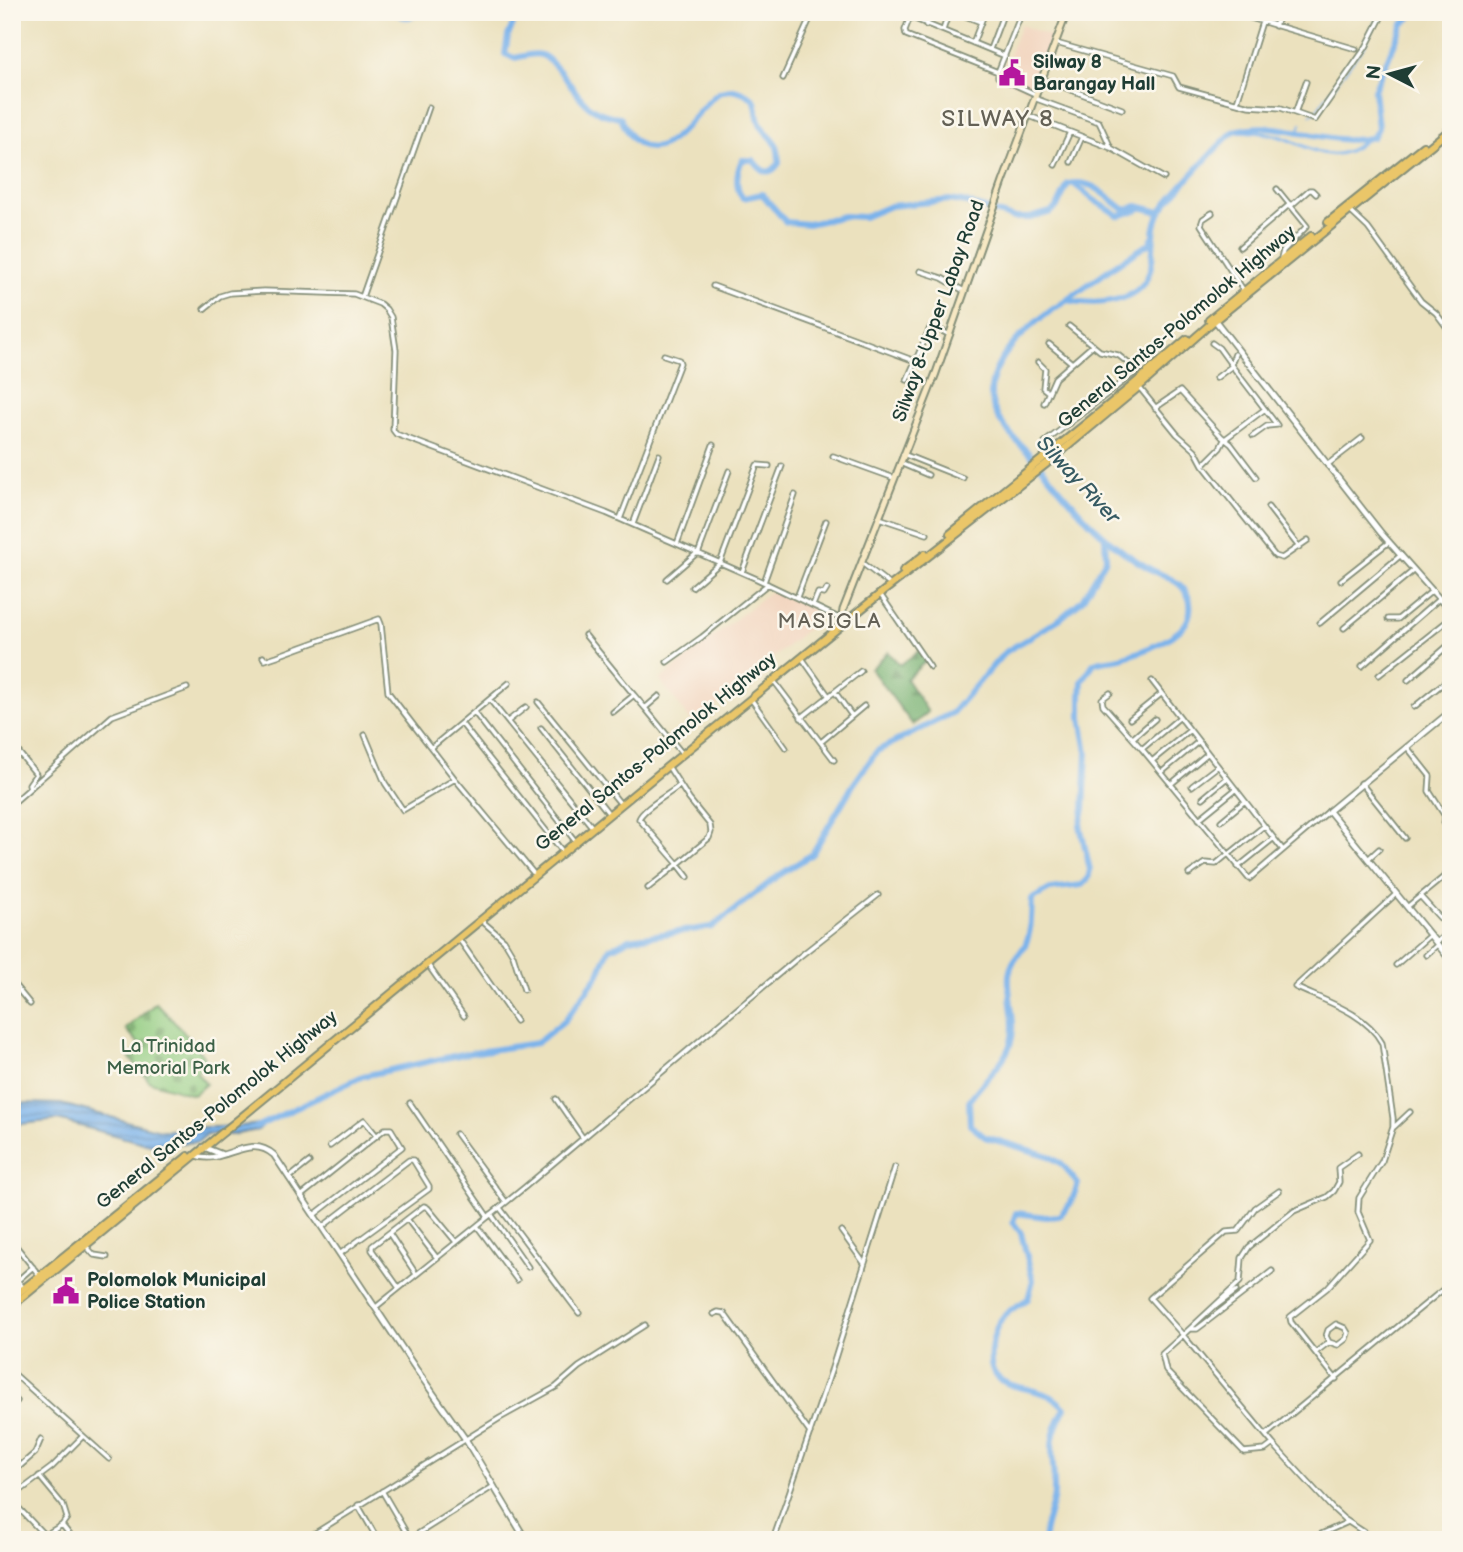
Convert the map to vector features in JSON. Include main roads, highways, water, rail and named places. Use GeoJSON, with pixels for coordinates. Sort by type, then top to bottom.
{"type":"FeatureCollection","features":[{"type":"Feature","properties":{"kind":"highway"},"geometry":{"type":"LineString","coordinates":[[12,1306],[195,1155],[210,1139],[774,681],[844,621],[1139,387],[1214,318],[1451,127]]}},
{"type":"Feature","properties":{"kind":"highway","name":"General Santos-Polomolok Highway"},"geometry":{"type":"LineString","coordinates":[[1048,459],[1281,259],[1451,127]]}},
{"type":"Feature","properties":{"kind":"highway","name":"General Santos-Polomolok Highway"},"geometry":{"type":"LineString","coordinates":[[609,813],[619,802],[888,583],[1028,474]]}},
{"type":"Feature","properties":{"kind":"highway","name":"General Santos-Polomolok Highway"},"geometry":{"type":"LineString","coordinates":[[232,1121],[534,874]]}},
{"type":"Feature","properties":{"kind":"highway","name":"General Santos-Polomolok Highway"},"geometry":{"type":"LineString","coordinates":[[12,1298],[210,1139]]}},
{"type":"Feature","properties":{"kind":"main road","name":"Silway 8-Upper Labay Road"},"geometry":{"type":"LineString","coordinates":[[844,621],[843,610],[950,335],[996,200],[1067,12]]}},
{"type":"Feature","properties":{"kind":"water"},"geometry":{"type":"Polygon","coordinates":[[[61,1104],[160,1130],[259,1124],[261,1127],[258,1130],[231,1135],[208,1134],[197,1142],[151,1145],[58,1120],[12,1125],[12,1105],[61,1104]]]}},
{"type":"Feature","properties":{"kind":"waterway"},"geometry":{"type":"LineString","coordinates":[[396,12],[406,17],[422,12]]}},
{"type":"Feature","properties":{"kind":"waterway"},"geometry":{"type":"LineString","coordinates":[[518,12],[508,36],[505,54],[514,58],[534,54],[545,56],[581,99],[596,111],[620,117],[632,138],[646,147],[658,147],[669,142],[721,92],[735,90],[750,96],[755,102],[762,127],[777,146],[779,163],[768,172],[762,170],[753,160],[742,160],[738,189],[743,198],[762,194],[786,222],[808,224],[844,216],[864,217],[890,206],[950,200],[1013,218],[1030,218],[1051,212],[1057,207],[1068,184],[1077,183],[1093,186],[1125,210],[1137,206],[1160,212]]}},
{"type":"Feature","properties":{"kind":"waterway"},"geometry":{"type":"LineString","coordinates":[[1310,115],[1364,46],[1380,12]]}},
{"type":"Feature","properties":{"kind":"waterway","name":"Silway River"},"geometry":{"type":"LineString","coordinates":[[1044,1540],[1054,1498],[1053,1441],[1065,1408],[1041,1392],[1008,1384],[999,1379],[993,1371],[992,1344],[1003,1317],[1028,1299],[1033,1280],[1021,1233],[1013,1222],[1016,1213],[1059,1216],[1071,1203],[1078,1184],[1063,1165],[1049,1156],[985,1137],[970,1125],[969,1101],[1002,1060],[1010,1045],[1013,1019],[1009,975],[1028,936],[1032,899],[1050,889],[1082,885],[1088,879],[1090,870],[1080,825],[1084,809],[1087,752],[1081,718],[1082,681],[1094,663],[1138,652],[1177,632],[1188,619],[1190,605],[1186,592],[1180,585],[1121,550],[1077,509],[999,419],[992,402],[991,387],[996,371],[1014,343],[1055,308],[1067,300],[1092,303],[1118,300],[1139,288],[1147,279],[1151,266],[1159,214],[1196,170],[1235,131],[1266,127],[1344,140],[1373,137],[1378,128],[1374,90],[1403,24],[1416,12]]}},
{"type":"Feature","properties":{"kind":"waterway"},"geometry":{"type":"LineString","coordinates":[[1298,132],[1301,124]]}},
{"type":"Feature","properties":{"kind":"waterway"},"geometry":{"type":"LineString","coordinates":[[1234,131],[1273,135],[1312,150],[1332,154],[1353,149],[1365,140]]}},
{"type":"Feature","properties":{"kind":"waterway"},"geometry":{"type":"LineString","coordinates":[[1074,184],[1119,216],[1139,209]]}},
{"type":"Feature","properties":{"kind":"waterway"},"geometry":{"type":"LineString","coordinates":[[1067,300],[1150,243],[1152,238]]}},
{"type":"Feature","properties":{"kind":"waterway"},"geometry":{"type":"LineString","coordinates":[[256,1127],[363,1076],[463,1054],[537,1043],[565,1020],[599,974],[609,949],[629,939],[712,927],[778,876],[812,854],[853,785],[877,751],[952,713],[1004,653],[1061,618],[1082,600],[1106,559],[1105,537]]}},
{"type":"Feature","properties":{"kind":"place","name":"Silway 8 Barangay Hall"},"geometry":{"type":"Point","coordinates":[1012,73]}},
{"type":"Feature","properties":{"kind":"place","name":"Polomolok Municipal Police Station"},"geometry":{"type":"Point","coordinates":[66,1291]}},
{"type":"Feature","properties":{"kind":"district","name":"SILWAY 8"},"geometry":{"type":"Point","coordinates":[998,119]}},
{"type":"Feature","properties":{"kind":"district","name":"MASIGLA"},"geometry":{"type":"Point","coordinates":[830,621]}},
{"type":"Feature","properties":{"kind":"park label","name":"La Trinidad Memorial Park"},"geometry":{"type":"Point","coordinates":[168,1057]}}]}
